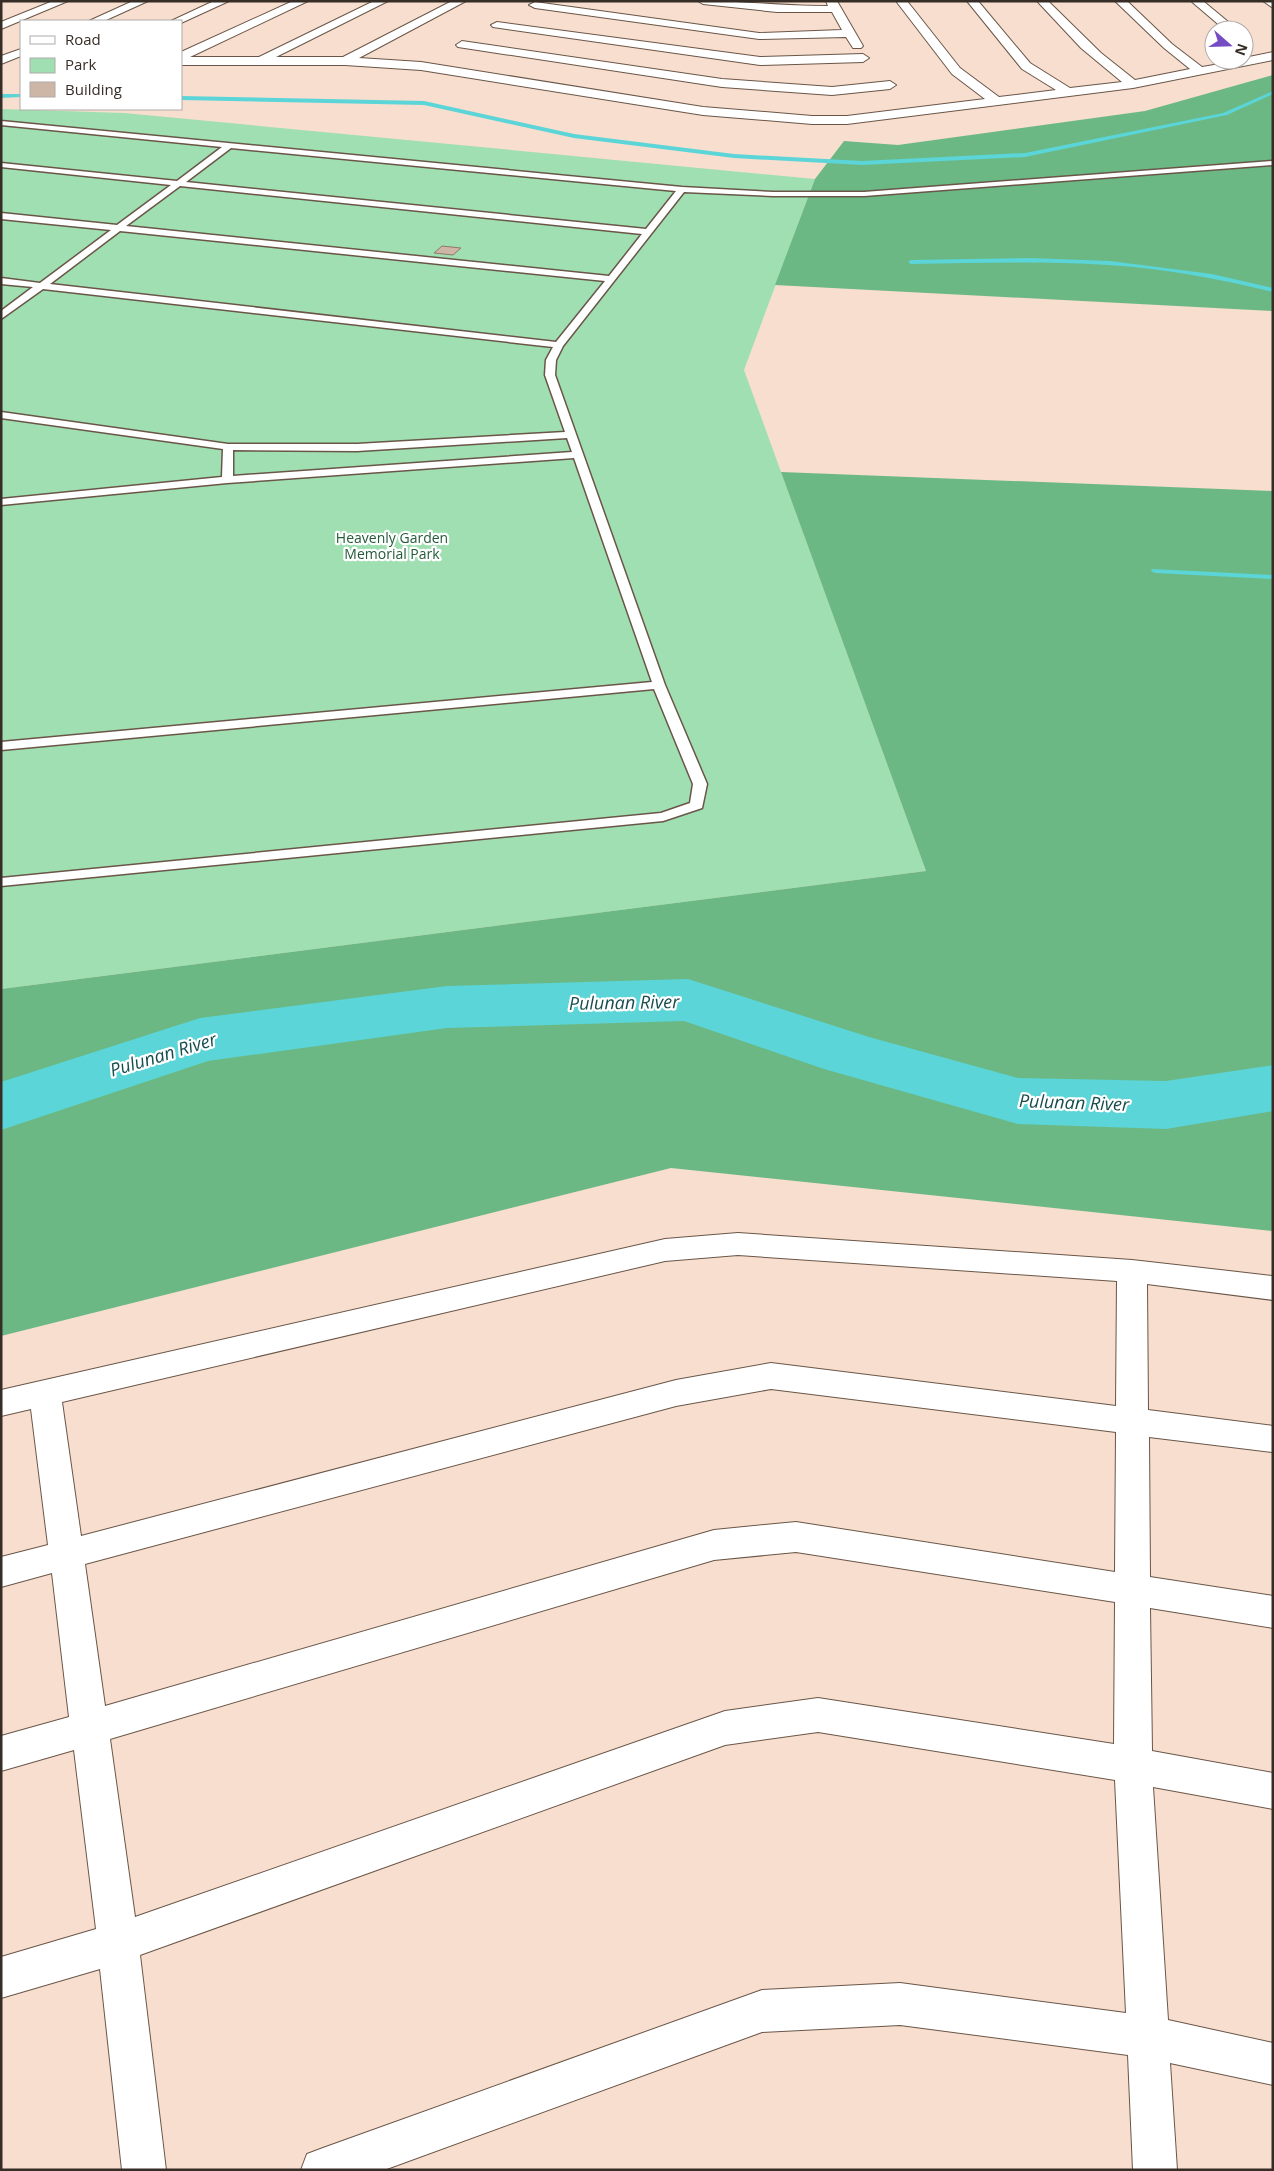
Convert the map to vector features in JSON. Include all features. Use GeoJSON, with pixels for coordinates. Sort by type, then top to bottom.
{"type":"FeatureCollection","features":[{"type":"Feature","properties":{"kind":"street"},"geometry":{"type":"LineString","coordinates":[[1,26],[62,1]]}},
{"type":"Feature","properties":{"kind":"street"},"geometry":{"type":"LineString","coordinates":[[97,20],[143,1]]}},
{"type":"Feature","properties":{"kind":"street"},"geometry":{"type":"LineString","coordinates":[[179,20],[224,1]]}},
{"type":"Feature","properties":{"kind":"street"},"geometry":{"type":"LineString","coordinates":[[182,57],[303,1]]}},
{"type":"Feature","properties":{"kind":"street"},"geometry":{"type":"LineString","coordinates":[[257,62],[382,1]]}},
{"type":"Feature","properties":{"kind":"street"},"geometry":{"type":"LineString","coordinates":[[345,61],[461,1]]}},
{"type":"Feature","properties":{"kind":"street"},"geometry":{"type":"LineString","coordinates":[[512,17],[458,47],[722,83],[832,91],[893,88],[870,65],[834,5],[777,9],[703,1]]}},
{"type":"Feature","properties":{"kind":"street"},"geometry":{"type":"LineString","coordinates":[[901,1],[956,71],[996,101]]}},
{"type":"Feature","properties":{"kind":"street"},"geometry":{"type":"LineString","coordinates":[[972,1],[1026,66],[1070,93]]}},
{"type":"Feature","properties":{"kind":"street"},"geometry":{"type":"LineString","coordinates":[[1042,1],[1085,46],[1115,72],[1133,84]]}},
{"type":"Feature","properties":{"kind":"street"},"geometry":{"type":"LineString","coordinates":[[1120,1],[1168,46],[1200,71]]}},
{"type":"Feature","properties":{"kind":"street"},"geometry":{"type":"LineString","coordinates":[[1196,1],[1220,20]]}},
{"type":"Feature","properties":{"kind":"street"},"geometry":{"type":"LineString","coordinates":[[1268,1],[1273,5]]}},
{"type":"Feature","properties":{"kind":"street"},"geometry":{"type":"LineString","coordinates":[[535,5],[759,36],[850,33]]}},
{"type":"Feature","properties":{"kind":"street"},"geometry":{"type":"LineString","coordinates":[[498,25],[753,60],[870,65]]}},
{"type":"Feature","properties":{"kind":"street"},"geometry":{"type":"LineString","coordinates":[[1254,47],[1269,56]]}},
{"type":"Feature","properties":{"kind":"street"},"geometry":{"type":"LineString","coordinates":[[1,61],[20,52]]}},
{"type":"Feature","properties":{"kind":"street"},"geometry":{"type":"LineString","coordinates":[[182,61],[345,61],[421,66],[703,111],[758,116],[847,120],[1133,84],[1269,56]]}},
{"type":"Feature","properties":{"kind":"street"},"geometry":{"type":"LineString","coordinates":[[421,66],[437,58]]}},
{"type":"Feature","properties":{"kind":"street"},"geometry":{"type":"LineString","coordinates":[[1,61],[20,63]]}},
{"type":"Feature","properties":{"kind":"street"},"geometry":{"type":"LineString","coordinates":[[912,100],[927,110]]}},
{"type":"Feature","properties":{"kind":"street"},"geometry":{"type":"LineString","coordinates":[[1,1403],[665,1250],[738,1244],[1132,1271],[1273,1288]]}},
{"type":"Feature","properties":{"kind":"street"},"geometry":{"type":"LineString","coordinates":[[1132,1271],[1133,1765],[1155,2170]]}},
{"type":"Feature","properties":{"kind":"street"},"geometry":{"type":"LineString","coordinates":[[1,1572],[676,1393],[771,1376],[1273,1439]]}},
{"type":"Feature","properties":{"kind":"street"},"geometry":{"type":"LineString","coordinates":[[45,1392],[118,1943],[144,2170]]}},
{"type":"Feature","properties":{"kind":"street"},"geometry":{"type":"LineString","coordinates":[[1,1754],[714,1544],[796,1537],[1273,1612]]}},
{"type":"Feature","properties":{"kind":"street"},"geometry":{"type":"LineString","coordinates":[[1,1978],[118,1943],[725,1728],[818,1714],[1133,1765],[1273,1791]]}},
{"type":"Feature","properties":{"kind":"street"},"geometry":{"type":"LineString","coordinates":[[323,2170],[762,2011],[900,2004],[1147,2037],[1273,2064]]}},
{"type":"Feature","properties":{"kind":"lane"},"geometry":{"type":"LineString","coordinates":[[1,122],[682,188],[773,194],[864,194],[1273,163]]}},
{"type":"Feature","properties":{"kind":"lane"},"geometry":{"type":"LineString","coordinates":[[1,316],[176,183],[231,144]]}},
{"type":"Feature","properties":{"kind":"lane"},"geometry":{"type":"LineString","coordinates":[[1,165],[646,232]]}},
{"type":"Feature","properties":{"kind":"lane"},"geometry":{"type":"LineString","coordinates":[[1,882],[663,817],[697,805],[700,784],[659,685],[550,375],[551,360],[559,345],[682,188]]}},
{"type":"Feature","properties":{"kind":"lane"},"geometry":{"type":"LineString","coordinates":[[1,216],[611,279]]}},
{"type":"Feature","properties":{"kind":"lane"},"geometry":{"type":"LineString","coordinates":[[1,281],[559,345]]}},
{"type":"Feature","properties":{"kind":"lane"},"geometry":{"type":"LineString","coordinates":[[1,415],[228,447],[312,449],[572,436]]}},
{"type":"Feature","properties":{"kind":"lane"},"geometry":{"type":"LineString","coordinates":[[227,480],[228,447]]}},
{"type":"Feature","properties":{"kind":"lane"},"geometry":{"type":"LineString","coordinates":[[1,502],[227,480],[578,455]]}},
{"type":"Feature","properties":{"kind":"lane"},"geometry":{"type":"LineString","coordinates":[[1,746],[659,685]]}},
{"type":"Feature","properties":{"kind":"green space"},"geometry":{"type":"Polygon","coordinates":[[[1273,75],[1273,311],[775,285],[815,179],[844,141],[898,145],[1145,111],[1273,75]]]}},
{"type":"Feature","properties":{"kind":"green space","name":"Heavenly Garden Memorial Park"},"geometry":{"type":"Polygon","coordinates":[[[1,109],[124,113],[815,179],[744,370],[926,871],[1,989],[1,109]]]}},
{"type":"Feature","properties":{"kind":"green space"},"geometry":{"type":"Polygon","coordinates":[[[781,472],[1273,491],[1273,1231],[671,1168],[1,1336],[1,989],[926,871],[781,472]]]}},
{"type":"Feature","properties":{"kind":"building"},"geometry":{"type":"Polygon","coordinates":[[[442,246],[461,248],[453,255],[434,253],[442,246]]]}},
{"type":"Feature","properties":{"kind":"waterway"},"geometry":{"type":"LineString","coordinates":[[182,98],[424,103],[574,136],[734,156],[862,163],[1025,155],[1225,114],[1273,92]]}},
{"type":"Feature","properties":{"kind":"waterway"},"geometry":{"type":"LineString","coordinates":[[1,96],[20,96]]}},
{"type":"Feature","properties":{"kind":"waterway"},"geometry":{"type":"LineString","coordinates":[[911,262],[1029,260],[1110,263],[1212,276],[1273,290]]}},
{"type":"Feature","properties":{"kind":"waterway"},"geometry":{"type":"LineString","coordinates":[[1155,571],[1273,577]]}},
{"type":"Feature","properties":{"kind":"waterway","name":"Pulunan River"},"geometry":{"type":"LineString","coordinates":[[1,1107],[200,1040],[447,1007],[688,1000],[847,1053],[1018,1101],[1166,1105],[1273,1088]]}}]}
